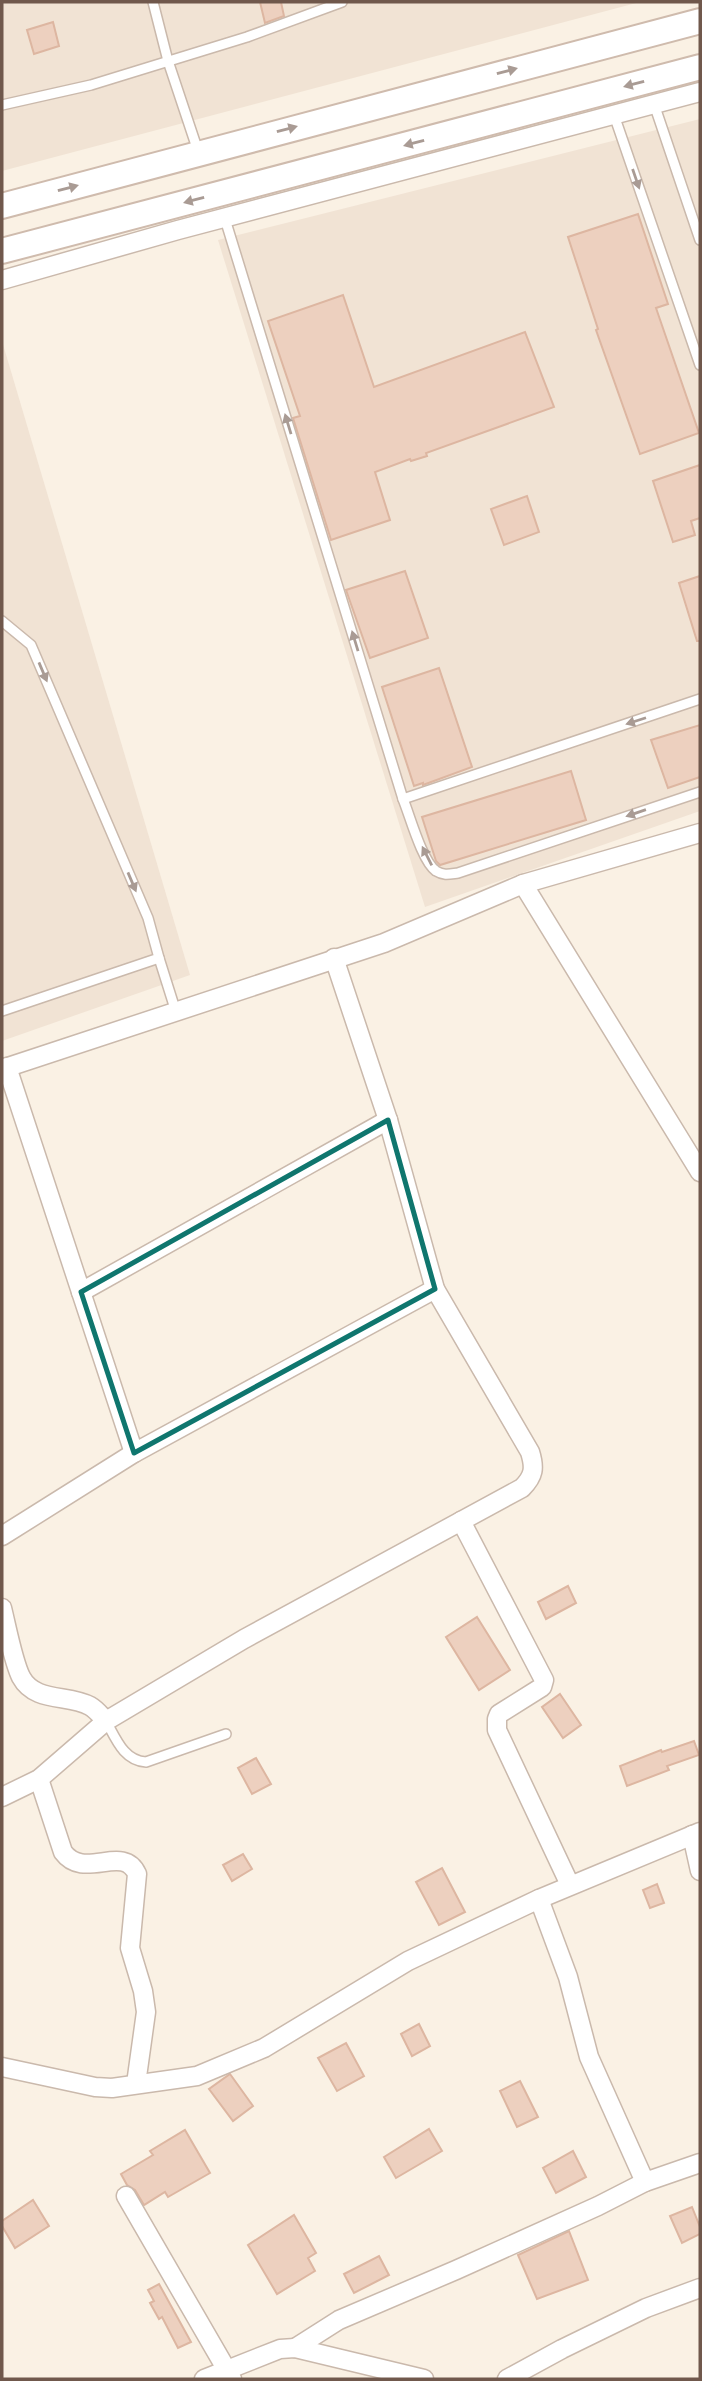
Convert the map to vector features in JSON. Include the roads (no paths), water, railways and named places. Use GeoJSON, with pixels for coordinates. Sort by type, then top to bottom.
{"type":"FeatureCollection","features":[{"type":"Feature","properties":{"kind":"street"},"geometry":{"type":"LineString","coordinates":[[2,206],[700,21]]}},
{"type":"Feature","properties":{"kind":"street"},"geometry":{"type":"LineString","coordinates":[[2,251],[700,67]]}},
{"type":"Feature","properties":{"kind":"street"},"geometry":{"type":"LineString","coordinates":[[2,280],[700,92]]}},
{"type":"Feature","properties":{"kind":"street"},"geometry":{"type":"LineString","coordinates":[[134,1453],[5,1068],[384,943],[523,884],[700,833]]}},
{"type":"Feature","properties":{"kind":"street"},"geometry":{"type":"LineString","coordinates":[[523,884],[700,1172]]}},
{"type":"Feature","properties":{"kind":"street"},"geometry":{"type":"LineString","coordinates":[[2,1797],[40,1779],[106,1721],[244,1639],[522,1488],[531,1479],[535,1466],[530,1452],[435,1289],[388,1120],[334,958]]}},
{"type":"Feature","properties":{"kind":"street"},"geometry":{"type":"LineString","coordinates":[[81,1292],[388,1120]]}},
{"type":"Feature","properties":{"kind":"street"},"geometry":{"type":"LineString","coordinates":[[2,1536],[134,1453],[435,1289]]}},
{"type":"Feature","properties":{"kind":"street"},"geometry":{"type":"LineString","coordinates":[[461,1521],[544,1680],[536,1693],[499,1713],[497,1730],[570,1885]]}},
{"type":"Feature","properties":{"kind":"street"},"geometry":{"type":"LineString","coordinates":[[2,1608],[22,1678],[31,1688],[40,1694],[85,1704],[94,1708],[106,1721]]}},
{"type":"Feature","properties":{"kind":"street"},"geometry":{"type":"LineString","coordinates":[[40,1779],[67,1858],[82,1865],[119,1860],[128,1863],[137,1874],[130,1948],[143,1991],[146,2012],[136,2084]]}},
{"type":"Feature","properties":{"kind":"street"},"geometry":{"type":"LineString","coordinates":[[2,2067],[95,2087],[112,2088],[197,2076],[252,2054],[395,1968],[570,1885],[696,1833],[700,1871]]}},
{"type":"Feature","properties":{"kind":"street"},"geometry":{"type":"LineString","coordinates":[[539,1899],[568,1978],[589,2057],[645,2182]]}},
{"type":"Feature","properties":{"kind":"street"},"geometry":{"type":"LineString","coordinates":[[295,2348],[339,2320],[598,2206],[645,2182],[700,2164]]}},
{"type":"Feature","properties":{"kind":"street"},"geometry":{"type":"LineString","coordinates":[[126,2196],[230,2374]]}},
{"type":"Feature","properties":{"kind":"street"},"geometry":{"type":"LineString","coordinates":[[507,2379],[646,2308],[700,2288]]}},
{"type":"Feature","properties":{"kind":"street"},"geometry":{"type":"LineString","coordinates":[[204,2379],[230,2374],[280,2349],[295,2348],[424,2379]]}},
{"type":"Feature","properties":{"kind":"lane"},"geometry":{"type":"LineString","coordinates":[[153,2],[168,61],[199,153]]}},
{"type":"Feature","properties":{"kind":"lane"},"geometry":{"type":"LineString","coordinates":[[2,105],[91,85],[247,37],[342,2]]}},
{"type":"Feature","properties":{"kind":"lane"},"geometry":{"type":"LineString","coordinates":[[654,104],[700,240]]}},
{"type":"Feature","properties":{"kind":"lane"},"geometry":{"type":"LineString","coordinates":[[614,115],[700,365]]}},
{"type":"Feature","properties":{"kind":"lane"},"geometry":{"type":"LineString","coordinates":[[225,219],[403,799],[429,864],[438,872],[447,875],[458,873],[700,792]]}},
{"type":"Feature","properties":{"kind":"lane"},"geometry":{"type":"LineString","coordinates":[[2,621],[31,645],[148,918],[176,1012]]}},
{"type":"Feature","properties":{"kind":"lane"},"geometry":{"type":"LineString","coordinates":[[403,799],[700,699]]}},
{"type":"Feature","properties":{"kind":"lane"},"geometry":{"type":"LineString","coordinates":[[2,1011],[159,958]]}},
{"type":"Feature","properties":{"kind":"lane"},"geometry":{"type":"LineString","coordinates":[[106,1721],[124,1752],[130,1758],[146,1762],[226,1734]]}}]}
